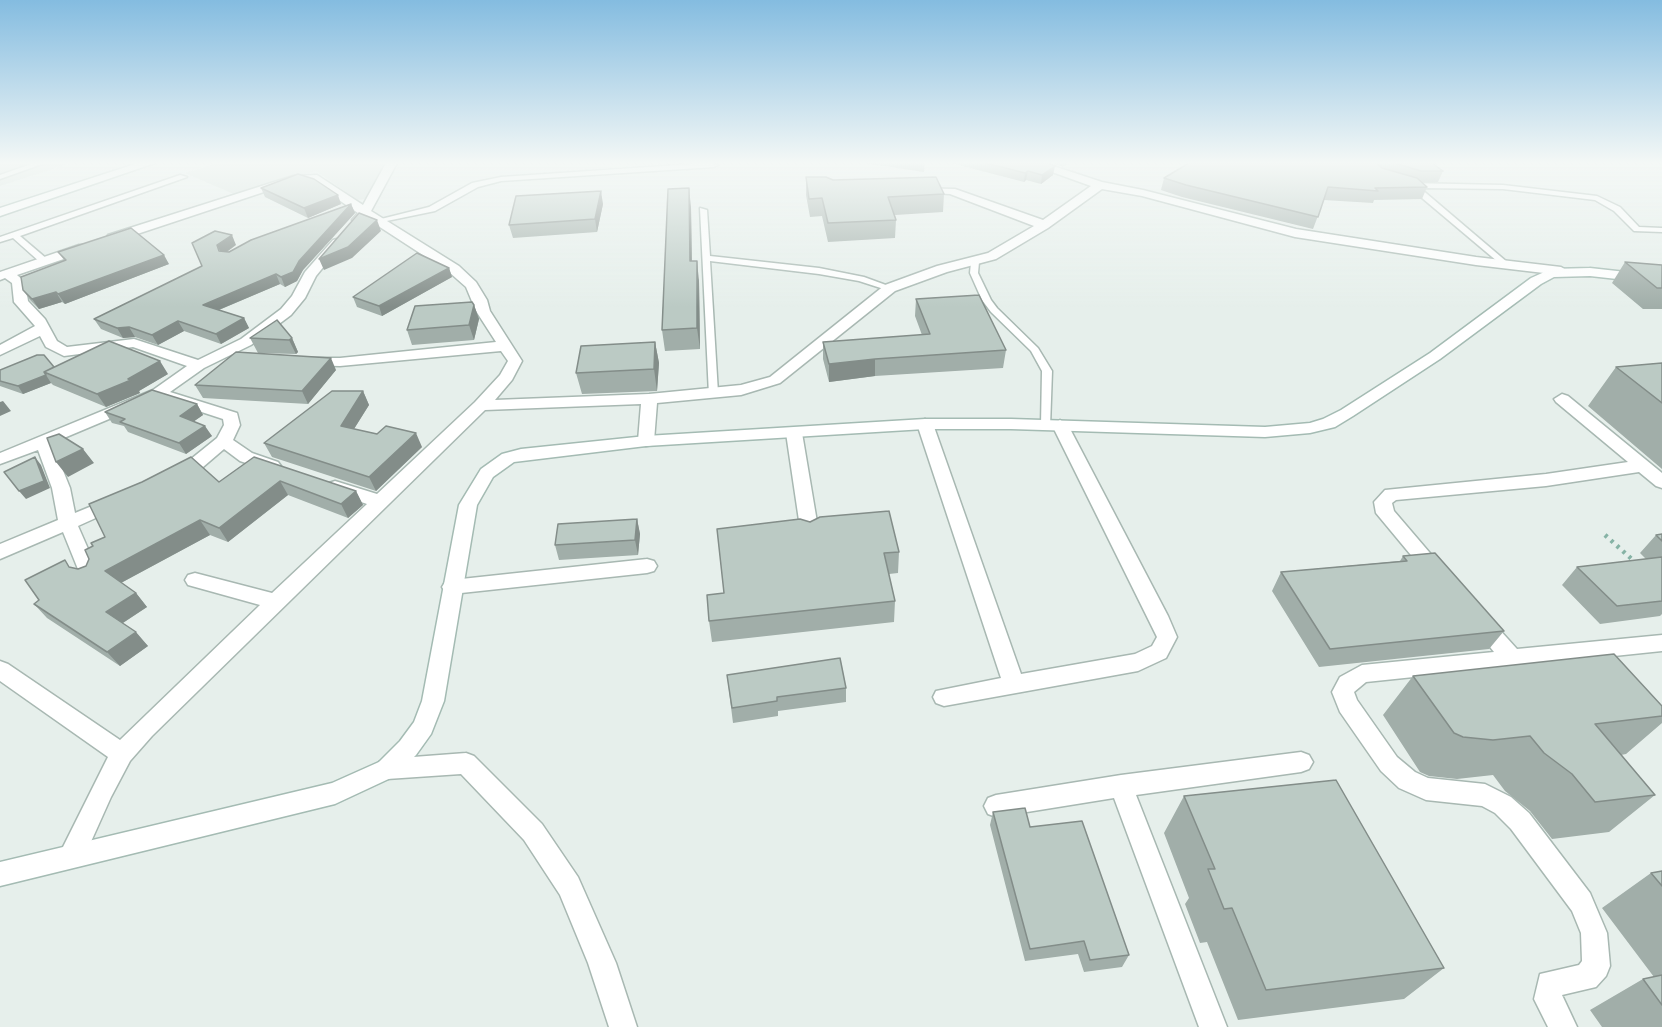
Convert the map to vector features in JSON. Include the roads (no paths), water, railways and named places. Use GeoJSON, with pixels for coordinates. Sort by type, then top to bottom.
{"type":"FeatureCollection","features":[{"type":"Feature","properties":{"kind":"street"},"geometry":{"type":"LineString","coordinates":[[4,275],[193,211]]}},
{"type":"Feature","properties":{"kind":"street"},"geometry":{"type":"LineString","coordinates":[[337,213],[349,211]]}},
{"type":"Feature","properties":{"kind":"street"},"geometry":{"type":"LineString","coordinates":[[0,459],[158,393],[199,365],[246,342],[286,312],[298,298],[310,275],[359,211]]}},
{"type":"Feature","properties":{"kind":"street"},"geometry":{"type":"LineString","coordinates":[[72,855],[102,789],[122,754],[173,699],[482,405],[507,377],[515,361],[513,355],[504,346],[471,285],[454,270],[363,211]]}},
{"type":"Feature","properties":{"kind":"street"},"geometry":{"type":"LineString","coordinates":[[1006,211],[1044,225]]}},
{"type":"Feature","properties":{"kind":"street"},"geometry":{"type":"LineString","coordinates":[[482,405],[650,399],[741,390],[775,380],[890,288],[942,269],[992,256],[1064,211]]}},
{"type":"Feature","properties":{"kind":"street"},"geometry":{"type":"LineString","coordinates":[[1211,211],[1295,233],[1504,264],[1662,280]]}},
{"type":"Feature","properties":{"kind":"street"},"geometry":{"type":"LineString","coordinates":[[387,769],[408,748],[423,727],[433,701],[468,506],[487,473],[508,458],[521,454],[646,441],[925,424],[1053,425],[1265,432],[1310,428],[1329,423],[1435,356],[1536,281],[1551,273],[1561,271]]}},
{"type":"Feature","properties":{"kind":"street"},"geometry":{"type":"LineString","coordinates":[[4,275],[18,282],[21,302],[44,328],[51,344],[64,352],[134,343],[199,365]]}},
{"type":"Feature","properties":{"kind":"street"},"geometry":{"type":"LineString","coordinates":[[0,351],[44,328]]}},
{"type":"Feature","properties":{"kind":"street"},"geometry":{"type":"LineString","coordinates":[[289,361],[339,362],[504,346]]}},
{"type":"Feature","properties":{"kind":"street"},"geometry":{"type":"LineString","coordinates":[[214,358],[246,359]]}},
{"type":"Feature","properties":{"kind":"street"},"geometry":{"type":"LineString","coordinates":[[158,393],[231,416],[232,424],[224,441],[197,463],[161,482]]}},
{"type":"Feature","properties":{"kind":"street"},"geometry":{"type":"LineString","coordinates":[[646,441],[650,399]]}},
{"type":"Feature","properties":{"kind":"street"},"geometry":{"type":"LineString","coordinates":[[1562,399],[1662,482]]}},
{"type":"Feature","properties":{"kind":"street"},"geometry":{"type":"LineString","coordinates":[[925,424],[1014,684]]}},
{"type":"Feature","properties":{"kind":"street"},"geometry":{"type":"LineString","coordinates":[[944,697],[1138,662],[1160,652],[1167,637],[1158,616],[1053,425]]}},
{"type":"Feature","properties":{"kind":"street"},"geometry":{"type":"LineString","coordinates":[[794,433],[810,534]]}},
{"type":"Feature","properties":{"kind":"street"},"geometry":{"type":"LineString","coordinates":[[224,441],[246,457],[288,471]]}},
{"type":"Feature","properties":{"kind":"street"},"geometry":{"type":"LineString","coordinates":[[43,442],[61,488],[68,523],[88,574]]}},
{"type":"Feature","properties":{"kind":"street"},"geometry":{"type":"LineString","coordinates":[[1452,590],[1385,513],[1383,502],[1391,494],[1546,480],[1642,466]]}},
{"type":"Feature","properties":{"kind":"street"},"geometry":{"type":"LineString","coordinates":[[320,482],[382,502]]}},
{"type":"Feature","properties":{"kind":"street"},"geometry":{"type":"LineString","coordinates":[[0,552],[134,495]]}},
{"type":"Feature","properties":{"kind":"street"},"geometry":{"type":"LineString","coordinates":[[452,587],[647,566]]}},
{"type":"Feature","properties":{"kind":"street"},"geometry":{"type":"LineString","coordinates":[[195,580],[276,602]]}},
{"type":"Feature","properties":{"kind":"street"},"geometry":{"type":"LineString","coordinates":[[1467,607],[1512,658]]}},
{"type":"Feature","properties":{"kind":"street"},"geometry":{"type":"LineString","coordinates":[[1563,1027],[1548,999],[1550,984],[1586,977],[1596,966],[1594,933],[1581,902],[1520,821],[1503,805],[1485,795],[1426,789],[1407,780],[1389,764],[1348,705],[1343,692],[1348,683],[1362,674],[1662,643]]}},
{"type":"Feature","properties":{"kind":"street"},"geometry":{"type":"LineString","coordinates":[[0,670],[122,754]]}},
{"type":"Feature","properties":{"kind":"street"},"geometry":{"type":"LineString","coordinates":[[996,806],[1121,786],[1300,762]]}},
{"type":"Feature","properties":{"kind":"street"},"geometry":{"type":"LineString","coordinates":[[0,874],[334,793],[387,769],[466,763],[533,832],[569,886],[602,963],[623,1027]]}},
{"type":"Feature","properties":{"kind":"street"},"geometry":{"type":"LineString","coordinates":[[1121,786],[1213,1027]]}},
{"type":"Feature","properties":{"kind":"lane"},"geometry":{"type":"LineString","coordinates":[[0,240],[84,211]]}},
{"type":"Feature","properties":{"kind":"lane"},"geometry":{"type":"LineString","coordinates":[[377,221],[423,211]]}},
{"type":"Feature","properties":{"kind":"lane"},"geometry":{"type":"LineString","coordinates":[[702,211],[713,393]]}},
{"type":"Feature","properties":{"kind":"lane"},"geometry":{"type":"LineString","coordinates":[[1444,211],[1504,264]]}},
{"type":"Feature","properties":{"kind":"lane"},"geometry":{"type":"LineString","coordinates":[[1617,211],[1637,229],[1662,230]]}},
{"type":"Feature","properties":{"kind":"lane"},"geometry":{"type":"LineString","coordinates":[[14,235],[44,261]]}},
{"type":"Feature","properties":{"kind":"lane"},"geometry":{"type":"LineString","coordinates":[[706,258],[819,271],[861,279],[890,288]]}},
{"type":"Feature","properties":{"kind":"lane"},"geometry":{"type":"LineString","coordinates":[[975,262],[974,273],[987,300],[1035,350],[1047,371],[1053,425]]}}]}
